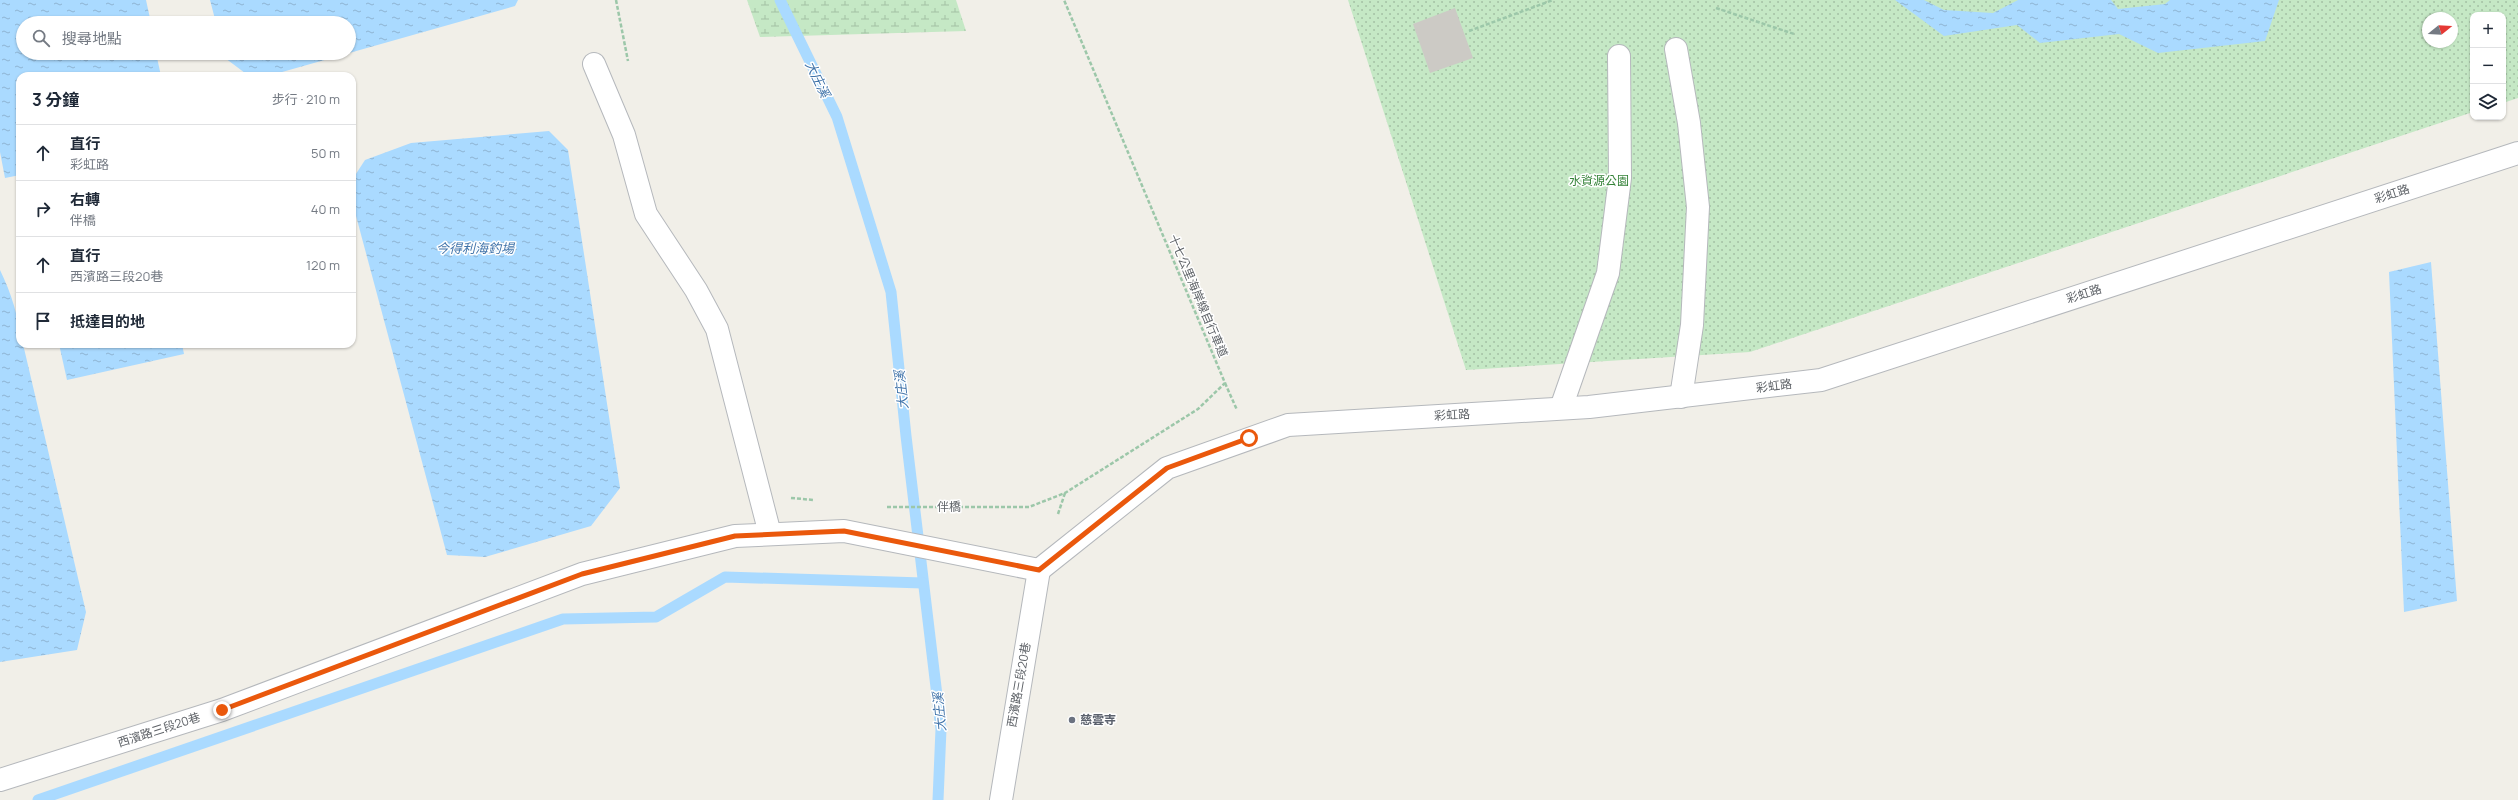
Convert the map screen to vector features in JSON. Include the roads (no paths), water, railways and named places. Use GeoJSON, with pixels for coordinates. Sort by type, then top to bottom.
{"type":"FeatureCollection","features":[{"type":"Feature","properties":{"kind":"street"},"geometry":{"type":"LineString","coordinates":[[1676,49],[1689,123],[1698,207],[1692,325],[1681,397]]}},
{"type":"Feature","properties":{"kind":"street"},"geometry":{"type":"LineString","coordinates":[[1561,408],[1608,273],[1620,178],[1619,56]]}},
{"type":"Feature","properties":{"kind":"street"},"geometry":{"type":"LineString","coordinates":[[594,64],[624,136],[646,214],[696,290],[717,329],[770,534]]}},
{"type":"Feature","properties":{"kind":"street","name":"彩虹路"},"geometry":{"type":"LineString","coordinates":[[1039,570],[1167,468],[1288,425],[1561,408],[1681,397],[1822,380],[2518,153]]}},
{"type":"Feature","properties":{"kind":"street","name":"西濱路三段20巷"},"geometry":{"type":"LineString","coordinates":[[0,780],[222,710],[582,574],[735,536],[844,531],[1039,570],[1001,800]]}},
{"type":"Feature","properties":{"kind":"water"},"geometry":{"type":"Polygon","coordinates":[[[0,0],[146,0],[149,16],[16,16],[16,60],[158,60],[160,72],[16,72],[16,176],[5,178],[0,152],[0,0]]]}},
{"type":"Feature","properties":{"kind":"water"},"geometry":{"type":"Polygon","coordinates":[[[210,0],[518,0],[515,6],[356,51],[356,16],[214,16],[210,0]]]}},
{"type":"Feature","properties":{"kind":"water"},"geometry":{"type":"Polygon","coordinates":[[[1895,0],[1924,0],[1944,10],[1993,13],[2018,0],[2111,0],[2118,9],[2165,4],[2170,0],[2279,0],[2265,41],[2158,53],[2119,34],[2040,43],[2017,25],[1944,36],[1895,0]]]}},
{"type":"Feature","properties":{"kind":"water"},"geometry":{"type":"Polygon","coordinates":[[[228,60],[324,60],[282,72],[244,72],[228,60]]]}},
{"type":"Feature","properties":{"kind":"water","name":"今得利海釣場"},"geometry":{"type":"Polygon","coordinates":[[[549,131],[568,150],[620,488],[591,526],[485,557],[447,555],[356,216],[356,174],[365,160],[411,143],[549,131]]]}},
{"type":"Feature","properties":{"kind":"water"},"geometry":{"type":"Polygon","coordinates":[[[2431,262],[2457,601],[2404,612],[2389,272],[2431,262]]]}},
{"type":"Feature","properties":{"kind":"water"},"geometry":{"type":"Polygon","coordinates":[[[0,270],[16,312],[16,348],[24,348],[86,612],[77,650],[0,662],[0,270]]]}},
{"type":"Feature","properties":{"kind":"water"},"geometry":{"type":"Polygon","coordinates":[[[60,348],[183,348],[184,354],[67,380],[60,348]]]}},
{"type":"Feature","properties":{"kind":"waterway","name":"大庄溪"},"geometry":{"type":"LineString","coordinates":[[780,0],[837,117],[891,292],[906,436],[941,729],[938,800]]}},
{"type":"Feature","properties":{"kind":"waterway"},"geometry":{"type":"LineString","coordinates":[[38,800],[563,619],[656,617],[725,577],[923,583]]}},
{"type":"Feature","properties":{"kind":"place","name":"慈雲寺"},"geometry":{"type":"Point","coordinates":[1072,720]}},
{"type":"Feature","properties":{"kind":"park label","name":"水資源公園"},"geometry":{"type":"Point","coordinates":[1599,181]}}]}
